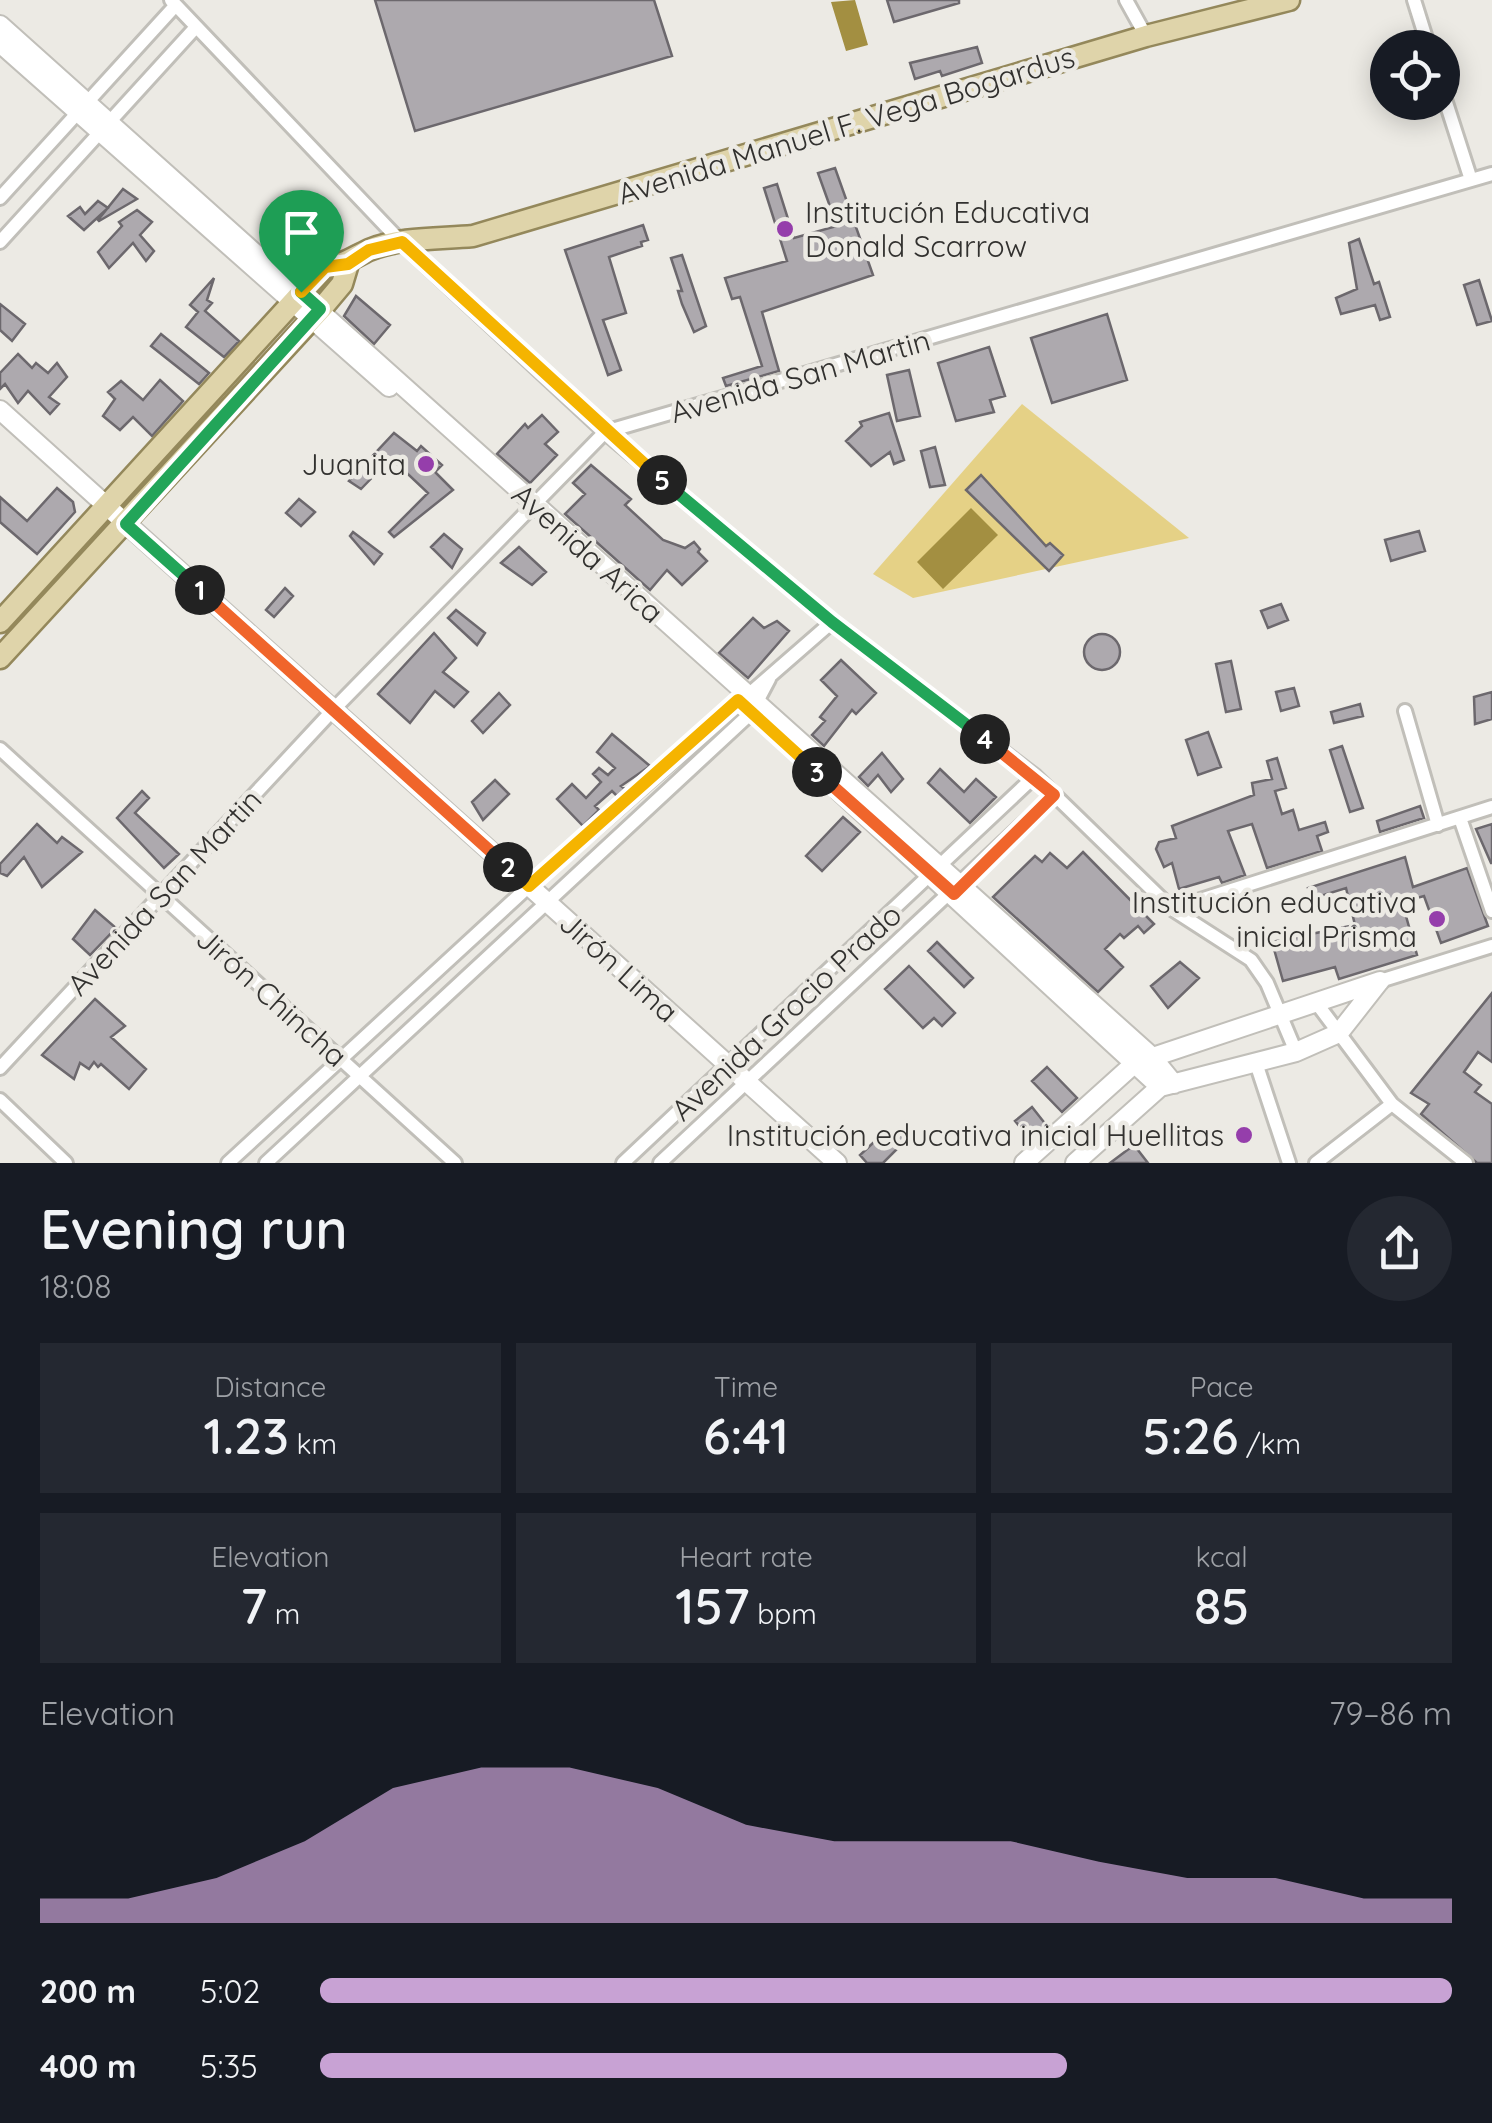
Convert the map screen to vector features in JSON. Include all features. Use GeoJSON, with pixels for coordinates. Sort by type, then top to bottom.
{"type":"FeatureCollection","features":[{"type":"Feature","properties":{"kind":"main road","name":"Avenida Manuel F. Vega Bogardus"},"geometry":{"type":"LineString","coordinates":[[0,622],[325,267],[348,264],[369,250],[402,242],[473,236],[1146,36],[1289,0]]}},
{"type":"Feature","properties":{"kind":"main road"},"geometry":{"type":"LineString","coordinates":[[0,658],[316,314],[342,284],[348,264]]}},
{"type":"Feature","properties":{"kind":"street"},"geometry":{"type":"LineString","coordinates":[[1126,0],[1146,36]]}},
{"type":"Feature","properties":{"kind":"street"},"geometry":{"type":"LineString","coordinates":[[1414,0],[1423,30]]}},
{"type":"Feature","properties":{"kind":"street"},"geometry":{"type":"LineString","coordinates":[[0,198],[173,3],[402,242],[605,432],[832,622],[1035,776],[1172,909],[1251,960],[1281,1014],[1296,1052]]}},
{"type":"Feature","properties":{"kind":"street","name":"Avenida Arica"},"geometry":{"type":"LineString","coordinates":[[0,25],[83,107]]}},
{"type":"Feature","properties":{"kind":"street"},"geometry":{"type":"LineString","coordinates":[[0,242],[196,27]]}},
{"type":"Feature","properties":{"kind":"street","name":"Avenida Arica"},"geometry":{"type":"LineString","coordinates":[[0,43],[83,107],[316,314],[958,889],[1167,1085]]}},
{"type":"Feature","properties":{"kind":"street"},"geometry":{"type":"LineString","coordinates":[[1452,120],[1471,180]]}},
{"type":"Feature","properties":{"kind":"street","name":"Avenida San Martin"},"geometry":{"type":"LineString","coordinates":[[0,1068],[333,710],[605,432],[1492,174]]}},
{"type":"Feature","properties":{"kind":"street","name":"Jirón Lima"},"geometry":{"type":"LineString","coordinates":[[0,410],[837,1163]]}},
{"type":"Feature","properties":{"kind":"street"},"geometry":{"type":"LineString","coordinates":[[266,1163],[548,903],[770,677],[832,622]]}},
{"type":"Feature","properties":{"kind":"street"},"geometry":{"type":"LineString","coordinates":[[228,1163],[529,886],[748,703]]}},
{"type":"Feature","properties":{"kind":"street"},"geometry":{"type":"LineString","coordinates":[[1405,711],[1438,825]]}},
{"type":"Feature","properties":{"kind":"street","name":"Jirón Chincha"},"geometry":{"type":"LineString","coordinates":[[0,750],[455,1163]]}},
{"type":"Feature","properties":{"kind":"street","name":"Avenida Grocio Prado"},"geometry":{"type":"LineString","coordinates":[[623,1163],[1035,776]]}},
{"type":"Feature","properties":{"kind":"street","name":"Avenida Grocio Prado"},"geometry":{"type":"LineString","coordinates":[[660,1163],[958,889],[1054,795]]}},
{"type":"Feature","properties":{"kind":"street"},"geometry":{"type":"LineString","coordinates":[[1172,909],[1492,807]]}},
{"type":"Feature","properties":{"kind":"street"},"geometry":{"type":"LineString","coordinates":[[1460,818],[1492,911]]}},
{"type":"Feature","properties":{"kind":"street"},"geometry":{"type":"LineString","coordinates":[[1024,1163],[1143,1060],[1492,946]]}},
{"type":"Feature","properties":{"kind":"street"},"geometry":{"type":"LineString","coordinates":[[1075,1163],[1167,1085],[1296,1052],[1339,1033],[1380,981]]}},
{"type":"Feature","properties":{"kind":"street"},"geometry":{"type":"LineString","coordinates":[[1315,1001],[1392,1104],[1466,1163]]}},
{"type":"Feature","properties":{"kind":"street"},"geometry":{"type":"LineString","coordinates":[[1256,1062],[1289,1163]]}},
{"type":"Feature","properties":{"kind":"street"},"geometry":{"type":"LineString","coordinates":[[0,1100],[66,1163]]}},
{"type":"Feature","properties":{"kind":"street"},"geometry":{"type":"LineString","coordinates":[[1316,1163],[1392,1104]]}},
{"type":"Feature","properties":{"kind":"shaded area"},"geometry":{"type":"Polygon","coordinates":[[[855,0],[868,45],[846,51],[831,2],[855,0]]]}},
{"type":"Feature","properties":{"kind":"shaded area"},"geometry":{"type":"Polygon","coordinates":[[[1022,404],[1189,538],[913,598],[873,574],[1022,404]]]}},
{"type":"Feature","properties":{"kind":"shaded area"},"geometry":{"type":"Polygon","coordinates":[[[971,508],[998,535],[943,589],[917,562],[971,508]]]}},
{"type":"Feature","properties":{"kind":"building"},"geometry":{"type":"Polygon","coordinates":[[[375,0],[654,0],[672,56],[415,131],[375,0]]]}},
{"type":"Feature","properties":{"kind":"building"},"geometry":{"type":"Polygon","coordinates":[[[887,0],[959,0],[959,3],[894,22],[887,0]]]}},
{"type":"Feature","properties":{"kind":"building"},"geometry":{"type":"Polygon","coordinates":[[[977,47],[982,63],[942,76],[940,71],[915,79],[910,63],[977,47]]]}},
{"type":"Feature","properties":{"kind":"building"},"geometry":{"type":"Polygon","coordinates":[[[835,168],[873,275],[762,312],[779,371],[726,386],[723,378],[762,366],[740,297],[732,299],[725,278],[787,261],[764,188],[777,184],[794,238],[837,226],[818,173],[835,168]]]}},
{"type":"Feature","properties":{"kind":"building"},"geometry":{"type":"Polygon","coordinates":[[[123,189],[137,199],[99,221],[98,220],[123,189]]]}},
{"type":"Feature","properties":{"kind":"building"},"geometry":{"type":"Polygon","coordinates":[[[98,201],[108,208],[84,230],[68,216],[80,207],[85,214],[98,201]]]}},
{"type":"Feature","properties":{"kind":"building"},"geometry":{"type":"Polygon","coordinates":[[[137,210],[152,222],[140,235],[154,251],[146,261],[133,243],[109,268],[98,252],[122,226],[119,222],[137,210]]]}},
{"type":"Feature","properties":{"kind":"building"},"geometry":{"type":"Polygon","coordinates":[[[643,225],[648,240],[641,242],[642,246],[609,257],[626,313],[603,320],[621,370],[608,375],[565,250],[643,225]]]}},
{"type":"Feature","properties":{"kind":"building"},"geometry":{"type":"Polygon","coordinates":[[[1359,239],[1390,317],[1380,320],[1375,305],[1341,314],[1336,298],[1357,289],[1349,243],[1359,239]]]}},
{"type":"Feature","properties":{"kind":"building"},"geometry":{"type":"Polygon","coordinates":[[[682,255],[706,326],[694,332],[682,304],[678,291],[682,291],[671,258],[682,255]]]}},
{"type":"Feature","properties":{"kind":"building"},"geometry":{"type":"Polygon","coordinates":[[[214,278],[207,300],[212,303],[205,311],[239,341],[224,357],[186,327],[198,312],[190,305],[214,278]]]}},
{"type":"Feature","properties":{"kind":"building"},"geometry":{"type":"Polygon","coordinates":[[[1479,280],[1492,321],[1477,325],[1464,285],[1479,280]]]}},
{"type":"Feature","properties":{"kind":"building"},"geometry":{"type":"Polygon","coordinates":[[[356,296],[390,325],[374,344],[344,316],[356,296]]]}},
{"type":"Feature","properties":{"kind":"building"},"geometry":{"type":"Polygon","coordinates":[[[0,304],[25,324],[12,341],[0,330],[0,304]]]}},
{"type":"Feature","properties":{"kind":"building"},"geometry":{"type":"Polygon","coordinates":[[[1107,314],[1127,380],[1052,403],[1031,338],[1107,314]]]}},
{"type":"Feature","properties":{"kind":"building"},"geometry":{"type":"Polygon","coordinates":[[[161,334],[209,373],[199,384],[151,346],[161,334]]]}},
{"type":"Feature","properties":{"kind":"building"},"geometry":{"type":"Polygon","coordinates":[[[989,347],[1005,396],[990,400],[994,412],[956,421],[938,363],[989,347]]]}},
{"type":"Feature","properties":{"kind":"building"},"geometry":{"type":"Polygon","coordinates":[[[18,354],[32,368],[36,363],[48,373],[57,363],[67,377],[49,397],[59,404],[50,414],[28,391],[18,403],[5,384],[0,389],[0,373],[18,354]]]}},
{"type":"Feature","properties":{"kind":"building"},"geometry":{"type":"Polygon","coordinates":[[[909,370],[920,416],[897,421],[887,375],[909,370]]]}},
{"type":"Feature","properties":{"kind":"building"},"geometry":{"type":"Polygon","coordinates":[[[160,380],[183,401],[152,436],[133,417],[120,430],[103,416],[115,399],[108,392],[121,381],[143,400],[160,380]]]}},
{"type":"Feature","properties":{"kind":"building"},"geometry":{"type":"Polygon","coordinates":[[[889,413],[904,460],[894,464],[890,452],[871,466],[846,441],[862,426],[860,422],[889,413]]]}},
{"type":"Feature","properties":{"kind":"building"},"geometry":{"type":"Polygon","coordinates":[[[542,415],[558,432],[545,444],[557,455],[530,483],[497,454],[525,424],[528,428],[542,415]]]}},
{"type":"Feature","properties":{"kind":"building"},"geometry":{"type":"Polygon","coordinates":[[[394,433],[417,451],[421,446],[442,465],[435,472],[453,490],[394,537],[389,532],[428,493],[391,458],[361,489],[349,481],[394,433]]]}},
{"type":"Feature","properties":{"kind":"building"},"geometry":{"type":"Polygon","coordinates":[[[935,447],[945,485],[930,487],[921,451],[935,447]]]}},
{"type":"Feature","properties":{"kind":"building"},"geometry":{"type":"Polygon","coordinates":[[[591,465],[631,499],[625,505],[663,540],[685,548],[694,542],[700,549],[698,552],[707,561],[682,585],[667,570],[650,590],[565,514],[585,494],[573,483],[591,465]]]}},
{"type":"Feature","properties":{"kind":"building"},"geometry":{"type":"Polygon","coordinates":[[[981,475],[1046,546],[1050,543],[1063,555],[1049,571],[966,490],[981,475]]]}},
{"type":"Feature","properties":{"kind":"building"},"geometry":{"type":"Polygon","coordinates":[[[57,488],[73,502],[75,512],[37,554],[0,522],[0,497],[27,521],[57,488]]]}},
{"type":"Feature","properties":{"kind":"building"},"geometry":{"type":"Polygon","coordinates":[[[299,499],[315,512],[301,526],[286,513],[299,499]]]}},
{"type":"Feature","properties":{"kind":"building"},"geometry":{"type":"Polygon","coordinates":[[[1419,531],[1425,551],[1391,561],[1385,540],[1419,531]]]}},
{"type":"Feature","properties":{"kind":"building"},"geometry":{"type":"Polygon","coordinates":[[[353,532],[382,554],[374,564],[350,536],[353,532]]]}},
{"type":"Feature","properties":{"kind":"building"},"geometry":{"type":"Polygon","coordinates":[[[444,534],[462,549],[452,568],[431,547],[444,534]]]}},
{"type":"Feature","properties":{"kind":"building"},"geometry":{"type":"Polygon","coordinates":[[[519,547],[546,572],[532,585],[501,563],[519,547]]]}},
{"type":"Feature","properties":{"kind":"building"},"geometry":{"type":"Polygon","coordinates":[[[285,588],[293,596],[274,617],[266,610],[285,588]]]}},
{"type":"Feature","properties":{"kind":"building"},"geometry":{"type":"Polygon","coordinates":[[[1281,604],[1288,620],[1268,628],[1261,611],[1281,604]]]}},
{"type":"Feature","properties":{"kind":"building"},"geometry":{"type":"Polygon","coordinates":[[[456,610],[485,633],[477,645],[448,618],[456,610]]]}},
{"type":"Feature","properties":{"kind":"building"},"geometry":{"type":"Polygon","coordinates":[[[753,618],[764,628],[777,621],[789,631],[748,678],[719,653],[753,618]]]}},
{"type":"Feature","properties":{"kind":"building"},"geometry":{"type":"Polygon","coordinates":[[[434,633],[456,658],[443,672],[468,692],[454,707],[435,691],[410,723],[378,694],[434,633]]]}},
{"type":"Feature","properties":{"kind":"building"},"geometry":{"type":"Polygon","coordinates":[[[1102,634],[1114,640],[1120,652],[1114,664],[1102,670],[1090,664],[1084,652],[1090,640],[1102,634]]]}},
{"type":"Feature","properties":{"kind":"building"},"geometry":{"type":"Polygon","coordinates":[[[841,660],[876,693],[856,714],[852,710],[824,746],[812,735],[825,721],[820,717],[837,696],[821,680],[841,660]]]}},
{"type":"Feature","properties":{"kind":"building"},"geometry":{"type":"Polygon","coordinates":[[[1231,661],[1241,709],[1226,712],[1216,664],[1231,661]]]}},
{"type":"Feature","properties":{"kind":"building"},"geometry":{"type":"Polygon","coordinates":[[[1294,688],[1299,706],[1281,711],[1276,692],[1294,688]]]}},
{"type":"Feature","properties":{"kind":"building"},"geometry":{"type":"Polygon","coordinates":[[[1492,692],[1492,719],[1475,724],[1474,697],[1492,692]]]}},
{"type":"Feature","properties":{"kind":"building"},"geometry":{"type":"Polygon","coordinates":[[[499,693],[510,705],[483,733],[472,721],[499,693]]]}},
{"type":"Feature","properties":{"kind":"building"},"geometry":{"type":"Polygon","coordinates":[[[1360,704],[1363,716],[1334,723],[1331,712],[1360,704]]]}},
{"type":"Feature","properties":{"kind":"building"},"geometry":{"type":"Polygon","coordinates":[[[1208,732],[1221,767],[1198,775],[1186,740],[1208,732]]]}},
{"type":"Feature","properties":{"kind":"building"},"geometry":{"type":"Polygon","coordinates":[[[612,734],[650,766],[621,786],[625,789],[617,796],[612,791],[595,806],[599,810],[583,826],[557,799],[572,784],[586,798],[601,782],[593,774],[599,768],[608,775],[615,768],[597,752],[612,734]]]}},
{"type":"Feature","properties":{"kind":"building"},"geometry":{"type":"Polygon","coordinates":[[[1342,746],[1363,808],[1350,812],[1330,750],[1342,746]]]}},
{"type":"Feature","properties":{"kind":"building"},"geometry":{"type":"Polygon","coordinates":[[[882,753],[903,779],[891,792],[878,775],[868,786],[859,777],[882,753]]]}},
{"type":"Feature","properties":{"kind":"building"},"geometry":{"type":"Polygon","coordinates":[[[1277,758],[1286,788],[1275,791],[1282,814],[1293,810],[1299,830],[1325,822],[1328,832],[1317,836],[1322,851],[1267,868],[1252,824],[1228,831],[1245,875],[1222,883],[1219,877],[1179,889],[1172,863],[1164,867],[1156,849],[1159,842],[1176,838],[1172,826],[1254,795],[1252,783],[1272,779],[1267,761],[1277,758]]]}},
{"type":"Feature","properties":{"kind":"building"},"geometry":{"type":"Polygon","coordinates":[[[940,769],[964,792],[976,779],[996,797],[970,823],[928,783],[940,769]]]}},
{"type":"Feature","properties":{"kind":"building"},"geometry":{"type":"Polygon","coordinates":[[[495,780],[509,794],[483,820],[472,802],[495,780]]]}},
{"type":"Feature","properties":{"kind":"building"},"geometry":{"type":"Polygon","coordinates":[[[142,791],[149,798],[135,813],[179,854],[164,868],[117,818],[142,791]]]}},
{"type":"Feature","properties":{"kind":"building"},"geometry":{"type":"Polygon","coordinates":[[[1420,806],[1424,818],[1380,832],[1377,821],[1420,806]]]}},
{"type":"Feature","properties":{"kind":"building"},"geometry":{"type":"Polygon","coordinates":[[[843,817],[860,832],[822,871],[806,856],[843,817]]]}},
{"type":"Feature","properties":{"kind":"building"},"geometry":{"type":"Polygon","coordinates":[[[37,824],[57,843],[62,837],[82,852],[42,887],[24,857],[7,876],[0,873],[0,864],[37,824]]]}},
{"type":"Feature","properties":{"kind":"building"},"geometry":{"type":"Polygon","coordinates":[[[1492,824],[1492,863],[1491,863],[1476,829],[1492,824]]]}},
{"type":"Feature","properties":{"kind":"building"},"geometry":{"type":"Polygon","coordinates":[[[1083,852],[1154,924],[1144,933],[1138,926],[1124,938],[1120,934],[1105,949],[1123,967],[1098,992],[993,897],[1035,856],[1042,862],[1050,853],[1067,868],[1083,852]]]}},
{"type":"Feature","properties":{"kind":"building"},"geometry":{"type":"Polygon","coordinates":[[[1405,857],[1413,887],[1467,868],[1488,926],[1441,943],[1424,896],[1402,902],[1417,955],[1339,979],[1335,967],[1283,981],[1272,942],[1355,925],[1346,888],[1311,899],[1308,888],[1405,857]]]}},
{"type":"Feature","properties":{"kind":"building"},"geometry":{"type":"Polygon","coordinates":[[[95,910],[116,928],[90,955],[73,939],[95,910]]]}},
{"type":"Feature","properties":{"kind":"building"},"geometry":{"type":"Polygon","coordinates":[[[937,942],[973,978],[964,987],[928,951],[937,942]]]}},
{"type":"Feature","properties":{"kind":"building"},"geometry":{"type":"Polygon","coordinates":[[[1180,962],[1199,978],[1168,1008],[1151,986],[1180,962]]]}},
{"type":"Feature","properties":{"kind":"building"},"geometry":{"type":"Polygon","coordinates":[[[909,966],[955,1013],[942,1026],[934,1018],[923,1028],[885,989],[909,966]]]}},
{"type":"Feature","properties":{"kind":"building"},"geometry":{"type":"Polygon","coordinates":[[[1492,993],[1492,1062],[1478,1052],[1464,1072],[1481,1085],[1475,1092],[1492,1104],[1492,1163],[1477,1163],[1421,1114],[1429,1104],[1411,1093],[1492,993]]]}},
{"type":"Feature","properties":{"kind":"building"},"geometry":{"type":"Polygon","coordinates":[[[95,999],[125,1026],[111,1037],[146,1069],[129,1089],[101,1064],[98,1067],[94,1062],[89,1069],[80,1063],[74,1079],[42,1055],[95,999]]]}},
{"type":"Feature","properties":{"kind":"building"},"geometry":{"type":"Polygon","coordinates":[[[1047,1067],[1077,1098],[1062,1112],[1032,1081],[1047,1067]]]}},
{"type":"Feature","properties":{"kind":"building"},"geometry":{"type":"Polygon","coordinates":[[[1032,1107],[1047,1126],[1031,1140],[1015,1121],[1032,1107]]]}},
{"type":"Feature","properties":{"kind":"building"},"geometry":{"type":"Polygon","coordinates":[[[898,1132],[906,1140],[883,1163],[867,1163],[860,1155],[874,1142],[880,1148],[898,1132]]]}},
{"type":"Feature","properties":{"kind":"building"},"geometry":{"type":"Polygon","coordinates":[[[1134,1145],[1148,1163],[1110,1163],[1134,1145]]]}},
{"type":"Feature","properties":{"kind":"place","name":"Institución Educativa Donald Scarrow"},"geometry":{"type":"Point","coordinates":[785,229]}},
{"type":"Feature","properties":{"kind":"place","name":"Juanita"},"geometry":{"type":"Point","coordinates":[426,464]}},
{"type":"Feature","properties":{"kind":"place","name":"Institución educativa inicial Prisma"},"geometry":{"type":"Point","coordinates":[1437,919]}},
{"type":"Feature","properties":{"kind":"place","name":"Institución educativa inicial Huellitas"},"geometry":{"type":"Point","coordinates":[1244,1135]}},
{"type":"Feature","properties":{"kind":"route"},"geometry":{"type":"LineString","coordinates":[[402,242],[605,432],[832,622],[1035,776],[1054,795],[954,894],[738,700],[529,886],[126,524],[320,309],[301,292],[325,267],[348,264],[369,250],[402,242]]}}]}
